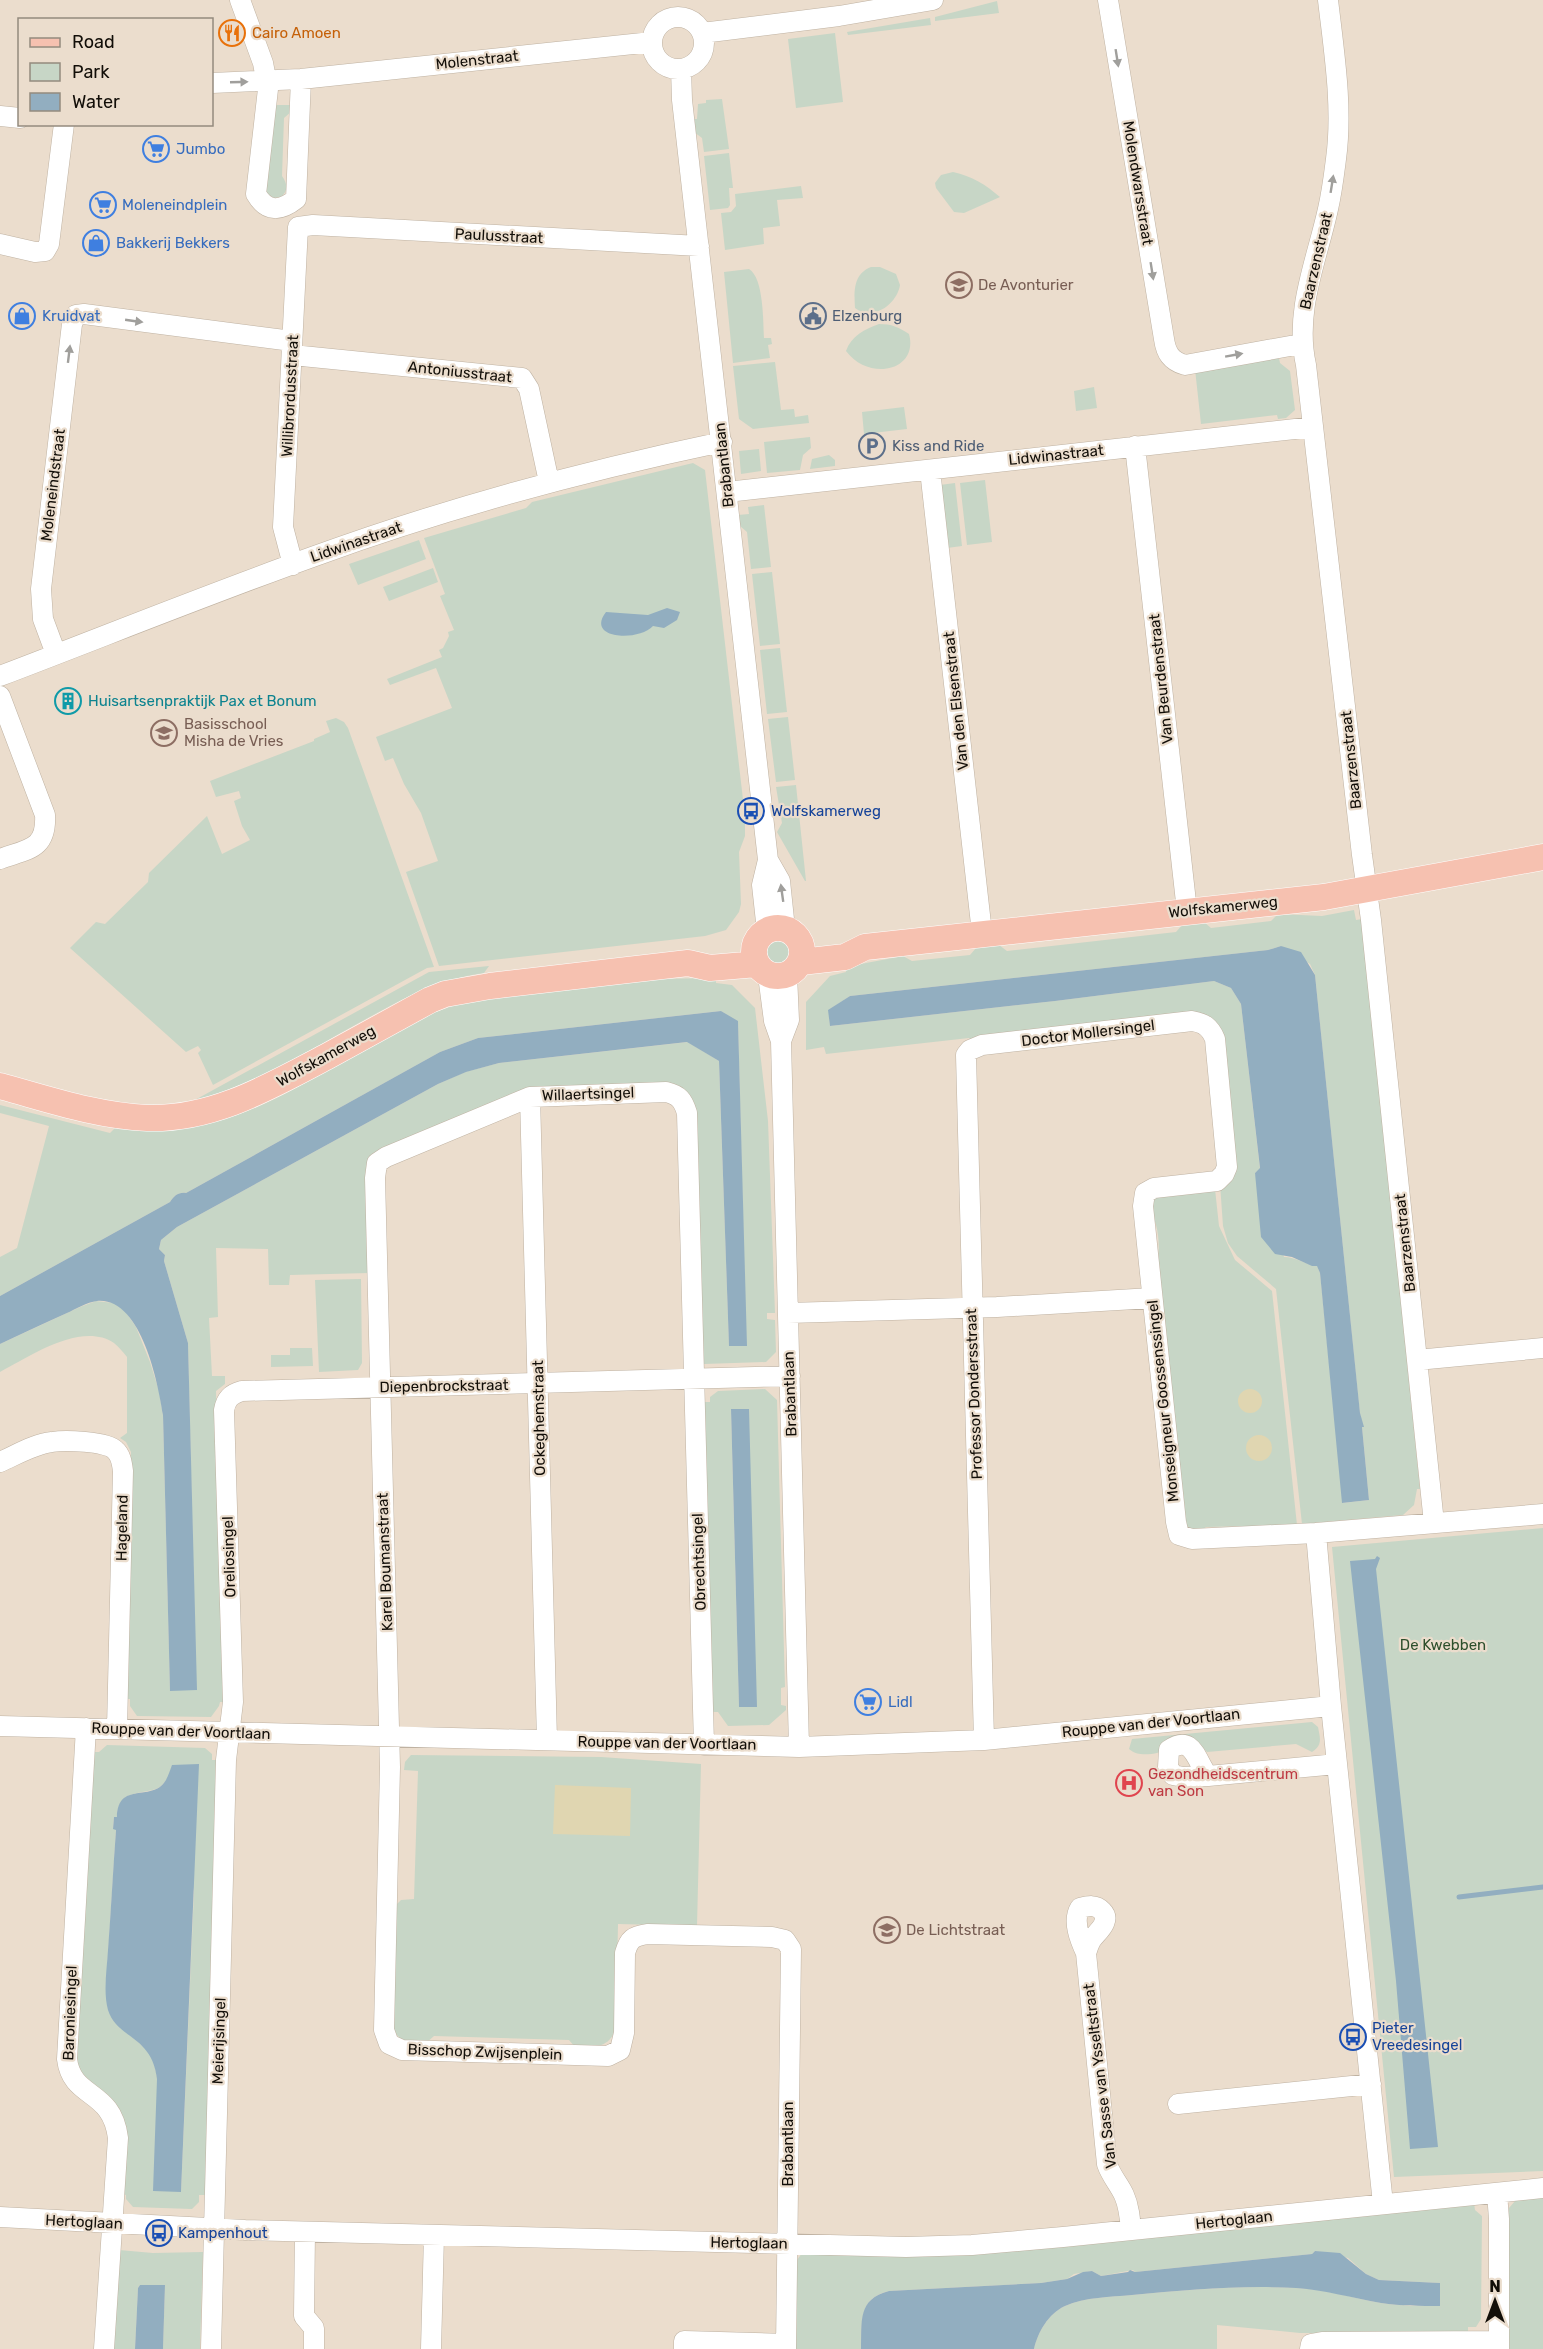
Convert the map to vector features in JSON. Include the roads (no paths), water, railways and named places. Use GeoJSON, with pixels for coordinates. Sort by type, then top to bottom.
{"type":"FeatureCollection","features":[{"type":"Feature","properties":{"kind":"main road","name":"Wolfskamerweg"},"geometry":{"type":"LineString","coordinates":[[0,1086],[110,1114],[150,1118],[189,1115],[220,1108],[249,1097],[445,994],[490,986],[688,963],[708,952],[845,957],[865,947],[1324,897],[1543,856]]}},
{"type":"Feature","properties":{"kind":"street"},"geometry":{"type":"LineString","coordinates":[[240,0],[263,63],[266,81],[266,114],[256,194],[261,203],[274,209],[286,207],[297,199],[301,79]]}},
{"type":"Feature","properties":{"kind":"street"},"geometry":{"type":"LineString","coordinates":[[702,33],[839,16],[933,0]]}},
{"type":"Feature","properties":{"kind":"street","name":"Molendwarsstraat"},"geometry":{"type":"LineString","coordinates":[[1108,0],[1168,355],[1176,362],[1185,364],[1301,344]]}},
{"type":"Feature","properties":{"kind":"street","name":"Baarzenstraat"},"geometry":{"type":"LineString","coordinates":[[1328,0],[1338,102],[1336,156],[1328,209],[1307,290],[1301,344],[1306,364],[1314,427],[1367,890],[1434,1523]]}},
{"type":"Feature","properties":{"kind":"street"},"geometry":{"type":"LineString","coordinates":[[673,9],[694,23],[702,33],[704,44],[702,52],[691,66],[681,69],[667,67],[656,57],[652,42],[658,27],[673,9]]}},
{"type":"Feature","properties":{"kind":"street","name":"Molenstraat"},"geometry":{"type":"LineString","coordinates":[[266,81],[652,42]]}},
{"type":"Feature","properties":{"kind":"street","name":"Brabantlaan"},"geometry":{"type":"LineString","coordinates":[[681,69],[682,100],[768,860],[780,881],[778,953],[789,1020],[781,1041],[799,1747]]}},
{"type":"Feature","properties":{"kind":"street"},"geometry":{"type":"LineString","coordinates":[[213,83],[266,81]]}},
{"type":"Feature","properties":{"kind":"street"},"geometry":{"type":"LineString","coordinates":[[0,116],[18,118]]}},
{"type":"Feature","properties":{"kind":"street"},"geometry":{"type":"LineString","coordinates":[[0,244],[35,252],[45,251],[49,244],[64,126]]}},
{"type":"Feature","properties":{"kind":"street","name":"Paulusstraat"},"geometry":{"type":"LineString","coordinates":[[298,226],[699,246]]}},
{"type":"Feature","properties":{"kind":"street","name":"Willibrordusstraat"},"geometry":{"type":"LineString","coordinates":[[292,565],[283,527],[298,226]]}},
{"type":"Feature","properties":{"kind":"street","name":"Moleneindstraat"},"geometry":{"type":"LineString","coordinates":[[56,654],[44,619],[41,589],[72,324],[76,315],[84,314],[292,348]]}},
{"type":"Feature","properties":{"kind":"street","name":"Antoniusstraat"},"geometry":{"type":"LineString","coordinates":[[292,348],[522,378],[529,389],[549,482]]}},
{"type":"Feature","properties":{"kind":"street","name":"Lidwinastraat"},"geometry":{"type":"LineString","coordinates":[[727,492],[1314,427]]}},
{"type":"Feature","properties":{"kind":"street","name":"Lidwinastraat"},"geometry":{"type":"LineString","coordinates":[[0,676],[292,565],[414,522],[549,482],[722,442]]}},
{"type":"Feature","properties":{"kind":"street","name":"Van Beurdenstraat"},"geometry":{"type":"LineString","coordinates":[[1135,447],[1187,911]]}},
{"type":"Feature","properties":{"kind":"street","name":"Van den Elsenstraat"},"geometry":{"type":"LineString","coordinates":[[930,470],[982,933]]}},
{"type":"Feature","properties":{"kind":"street"},"geometry":{"type":"LineString","coordinates":[[0,696],[45,815],[46,827],[43,838],[37,846],[0,859]]}},
{"type":"Feature","properties":{"kind":"street","name":"Doctor Mollersingel"},"geometry":{"type":"LineString","coordinates":[[970,1050],[982,1045],[1192,1021],[1206,1025]]}},
{"type":"Feature","properties":{"kind":"street","name":"Monseigneur Goossenssingel"},"geometry":{"type":"LineString","coordinates":[[1206,1025],[1215,1039],[1227,1167],[1217,1181],[1154,1188],[1145,1193],[1143,1206],[1176,1522],[1179,1535],[1192,1539],[1316,1533]]}},
{"type":"Feature","properties":{"kind":"street","name":"Professor Dondersstraat"},"geometry":{"type":"LineString","coordinates":[[970,1050],[966,1055],[965,1066],[984,1740]]}},
{"type":"Feature","properties":{"kind":"street","name":"Willaertsingel"},"geometry":{"type":"LineString","coordinates":[[380,1387],[375,1179],[377,1163],[399,1150],[530,1097],[666,1092],[675,1094],[684,1101],[687,1113],[694,1379]]}},
{"type":"Feature","properties":{"kind":"street","name":"Ockeghemstraat"},"geometry":{"type":"LineString","coordinates":[[530,1097],[547,1740]]}},
{"type":"Feature","properties":{"kind":"street"},"geometry":{"type":"LineString","coordinates":[[788,1313],[971,1308],[1152,1298]]}},
{"type":"Feature","properties":{"kind":"street"},"geometry":{"type":"LineString","coordinates":[[1417,1360],[1543,1348]]}},
{"type":"Feature","properties":{"kind":"street","name":"Diepenbrockstraat"},"geometry":{"type":"LineString","coordinates":[[242,1391],[790,1376]]}},
{"type":"Feature","properties":{"kind":"street","name":"Obrechtsingel"},"geometry":{"type":"LineString","coordinates":[[694,1379],[704,1745]]}},
{"type":"Feature","properties":{"kind":"street","name":"Karel Boumanstraat"},"geometry":{"type":"LineString","coordinates":[[380,1387],[389,1737]]}},
{"type":"Feature","properties":{"kind":"street","name":"Oreliosingel"},"geometry":{"type":"LineString","coordinates":[[229,1732],[233,1702],[224,1410],[226,1401],[234,1393],[242,1391]]}},
{"type":"Feature","properties":{"kind":"street","name":"Hageland"},"geometry":{"type":"LineString","coordinates":[[0,1462],[52,1442],[100,1443],[114,1448],[121,1458],[123,1471],[117,1729]]}},
{"type":"Feature","properties":{"kind":"street"},"geometry":{"type":"LineString","coordinates":[[1383,2204],[1331,1706],[1316,1533],[1543,1514]]}},
{"type":"Feature","properties":{"kind":"street","name":"Rouppe van der Voortlaan"},"geometry":{"type":"LineString","coordinates":[[0,1726],[799,1747],[984,1740],[1331,1706]]}},
{"type":"Feature","properties":{"kind":"street","name":"Baroniesingel"},"geometry":{"type":"LineString","coordinates":[[86,1728],[67,2059],[71,2076],[78,2085],[103,2101],[116,2123],[118,2138],[104,2349]]}},
{"type":"Feature","properties":{"kind":"street","name":"Meierijsingel"},"geometry":{"type":"LineString","coordinates":[[211,2349],[226,1760],[229,1732]]}},
{"type":"Feature","properties":{"kind":"street","name":"Bisschop Zwijsenplein"},"geometry":{"type":"LineString","coordinates":[[389,1737],[384,2030],[389,2044],[402,2050],[608,2056],[620,2050],[624,2033],[626,1953],[628,1942],[635,1936],[648,1934],[772,1937],[785,1941]]}},
{"type":"Feature","properties":{"kind":"street"},"geometry":{"type":"LineString","coordinates":[[1208,1776],[1337,1764]]}},
{"type":"Feature","properties":{"kind":"street","name":"Brabantlaan"},"geometry":{"type":"LineString","coordinates":[[785,1941],[791,1949],[787,2102],[786,2347]]}},
{"type":"Feature","properties":{"kind":"street","name":"Van Sasse van Ysseltstraat"},"geometry":{"type":"LineString","coordinates":[[1086,1953],[1107,2164],[1124,2193],[1131,2230]]}},
{"type":"Feature","properties":{"kind":"street"},"geometry":{"type":"LineString","coordinates":[[1178,2104],[1371,2084]]}},
{"type":"Feature","properties":{"kind":"street","name":"Hertoglaan"},"geometry":{"type":"LineString","coordinates":[[0,2217],[214,2229],[906,2247],[972,2245],[1543,2188]]}},
{"type":"Feature","properties":{"kind":"street"},"geometry":{"type":"LineString","coordinates":[[1310,2349],[1311,2344],[1322,2342],[1499,2345],[1497,2193]]}},
{"type":"Feature","properties":{"kind":"street"},"geometry":{"type":"LineString","coordinates":[[305,2232],[304,2316],[314,2328],[314,2349]]}},
{"type":"Feature","properties":{"kind":"street"},"geometry":{"type":"LineString","coordinates":[[431,2349],[434,2235]]}},
{"type":"Feature","properties":{"kind":"street"},"geometry":{"type":"LineString","coordinates":[[684,2349],[684,2341],[786,2347]]}},
{"type":"Feature","properties":{"kind":"water"},"geometry":{"type":"Polygon","coordinates":[[[667,608],[680,612],[677,620],[664,628],[653,626],[646,631],[626,636],[608,633],[602,628],[601,621],[606,612],[648,615],[667,608]]]}},
{"type":"Feature","properties":{"kind":"water"},"geometry":{"type":"Polygon","coordinates":[[[1281,946],[1301,952],[1315,975],[1360,1413],[1364,1427],[1362,1427],[1369,1500],[1342,1503],[1320,1273],[1317,1266],[1275,1254],[1261,1237],[1255,1173],[1260,1168],[1241,1004],[1231,988],[1214,981],[830,1026],[828,1010],[850,996],[1268,950],[1281,946]]]}},
{"type":"Feature","properties":{"kind":"water"},"geometry":{"type":"Polygon","coordinates":[[[721,1011],[738,1021],[747,1346],[729,1346],[719,1061],[687,1042],[499,1063],[466,1072],[438,1084],[177,1227],[161,1240],[159,1249],[165,1255],[164,1261],[188,1343],[197,1690],[170,1691],[163,1415],[152,1363],[145,1344],[125,1312],[112,1303],[97,1301],[0,1344],[0,1296],[170,1202],[176,1195],[186,1193],[440,1052],[478,1038],[721,1011]]]}},
{"type":"Feature","properties":{"kind":"water"},"geometry":{"type":"Polygon","coordinates":[[[731,1409],[749,1409],[757,1707],[739,1707],[731,1409]]]}},
{"type":"Feature","properties":{"kind":"water"},"geometry":{"type":"Polygon","coordinates":[[[1377,1556],[1380,1558],[1376,1569],[1438,2147],[1410,2149],[1396,1981],[1350,1561],[1375,1559],[1377,1556]]]}},
{"type":"Feature","properties":{"kind":"water"},"geometry":{"type":"Polygon","coordinates":[[[199,1764],[181,2192],[153,2191],[157,2079],[154,2065],[142,2045],[112,2019],[106,1996],[116,1830],[113,1829],[114,1817],[117,1817],[122,1800],[127,1796],[155,1790],[161,1786],[172,1765],[199,1764]]]}},
{"type":"Feature","properties":{"kind":"water"},"geometry":{"type":"Polygon","coordinates":[[[1315,2251],[1340,2253],[1366,2274],[1379,2280],[1440,2283],[1440,2306],[1388,2304],[1296,2288],[1193,2290],[1098,2298],[1073,2303],[1059,2309],[1049,2319],[1038,2336],[1034,2349],[861,2349],[862,2321],[866,2306],[871,2300],[889,2291],[1041,2283],[1067,2279],[1083,2272],[1092,2271],[1101,2276],[1130,2270],[1135,2272],[1312,2254],[1315,2251]]]}},
{"type":"Feature","properties":{"kind":"water"},"geometry":{"type":"Polygon","coordinates":[[[140,2285],[165,2285],[163,2349],[135,2349],[140,2285]]]}},
{"type":"Feature","properties":{"kind":"waterway"},"geometry":{"type":"LineString","coordinates":[[1459,1897],[1543,1887]]}},
{"type":"Feature","properties":{"kind":"place","name":"Cairo Amoen"},"geometry":{"type":"Point","coordinates":[232,33]}},
{"type":"Feature","properties":{"kind":"place","name":"Jumbo"},"geometry":{"type":"Point","coordinates":[156,149]}},
{"type":"Feature","properties":{"kind":"place","name":"Moleneindplein"},"geometry":{"type":"Point","coordinates":[103,205]}},
{"type":"Feature","properties":{"kind":"place","name":"Bakkerij Bekkers"},"geometry":{"type":"Point","coordinates":[96,243]}},
{"type":"Feature","properties":{"kind":"place","name":"De Avonturier"},"geometry":{"type":"Point","coordinates":[959,285]}},
{"type":"Feature","properties":{"kind":"place","name":"Kruidvat"},"geometry":{"type":"Point","coordinates":[22,316]}},
{"type":"Feature","properties":{"kind":"place","name":"Elzenburg"},"geometry":{"type":"Point","coordinates":[813,316]}},
{"type":"Feature","properties":{"kind":"place","name":"Kiss and Ride"},"geometry":{"type":"Point","coordinates":[872,446]}},
{"type":"Feature","properties":{"kind":"place","name":"Huisartsenpraktijk Pax et Bonum"},"geometry":{"type":"Point","coordinates":[68,701]}},
{"type":"Feature","properties":{"kind":"place","name":"Basisschool Misha de Vries"},"geometry":{"type":"Point","coordinates":[164,733]}},
{"type":"Feature","properties":{"kind":"place","name":"Wolfskamerweg"},"geometry":{"type":"Point","coordinates":[751,811]}},
{"type":"Feature","properties":{"kind":"place","name":"Lidl"},"geometry":{"type":"Point","coordinates":[868,1702]}},
{"type":"Feature","properties":{"kind":"place","name":"Gezondheidscentrum van Son"},"geometry":{"type":"Point","coordinates":[1129,1783]}},
{"type":"Feature","properties":{"kind":"place","name":"De Lichtstraat"},"geometry":{"type":"Point","coordinates":[887,1930]}},
{"type":"Feature","properties":{"kind":"place","name":"Pieter Vreedesingel"},"geometry":{"type":"Point","coordinates":[1353,2037]}},
{"type":"Feature","properties":{"kind":"place","name":"Kampenhout"},"geometry":{"type":"Point","coordinates":[159,2233]}},
{"type":"Feature","properties":{"kind":"park label","name":"De Kwebben"},"geometry":{"type":"Point","coordinates":[1443,1645]}}]}
